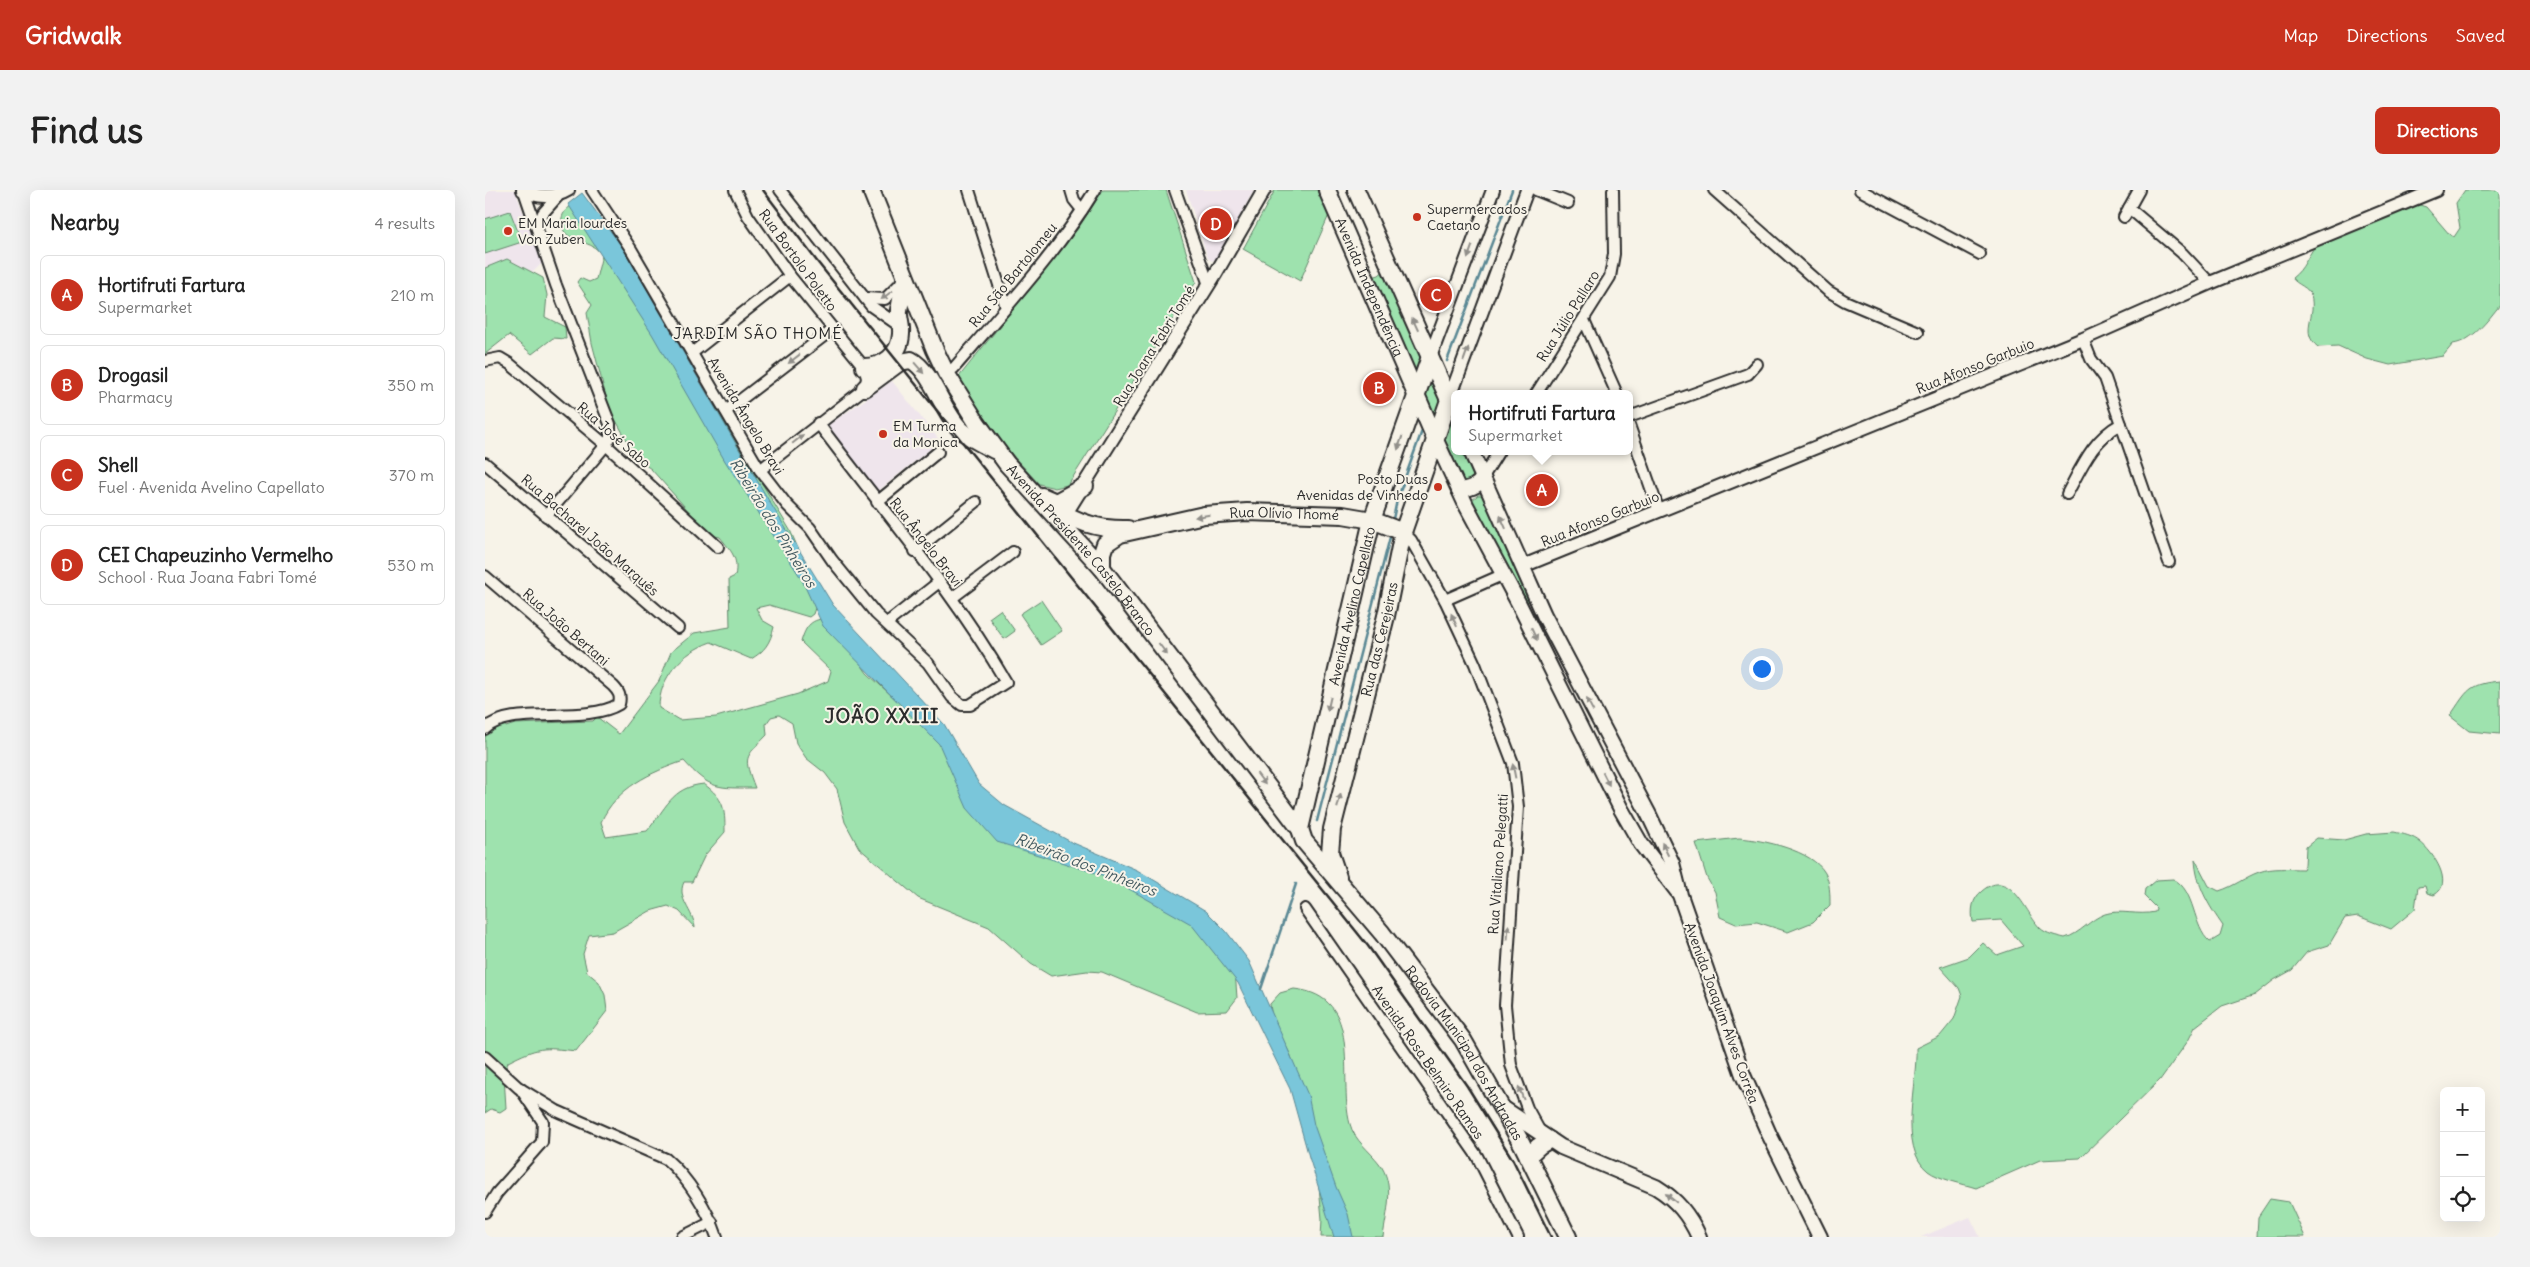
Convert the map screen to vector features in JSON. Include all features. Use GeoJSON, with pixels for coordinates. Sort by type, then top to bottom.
{"type":"FeatureCollection","features":[{"type":"Feature","properties":{"kind":"main road","name":"Avenida Presidente Castelo Branco"},"geometry":{"type":"LineString","coordinates":[[871,190],[905,279],[945,373],[977,423],[999,453],[1057,514],[1102,568],[1330,874],[1340,882]]}},
{"type":"Feature","properties":{"kind":"main road","name":"Avenida Independência"},"geometry":{"type":"LineString","coordinates":[[1327,190],[1416,397],[1466,505],[1502,575]]}},
{"type":"Feature","properties":{"kind":"main road","name":"Avenida Independência"},"geometry":{"type":"LineString","coordinates":[[1356,190],[1451,404]]}},
{"type":"Feature","properties":{"kind":"main road"},"geometry":{"type":"LineString","coordinates":[[1349,240],[1362,257],[1370,272],[1377,272],[1387,263]]}},
{"type":"Feature","properties":{"kind":"main road"},"geometry":{"type":"LineString","coordinates":[[864,367],[875,367],[889,359],[901,337],[899,313],[905,279]]}},
{"type":"Feature","properties":{"kind":"main road","name":"Avenida Avelino Capellato"},"geometry":{"type":"LineString","coordinates":[[1305,841],[1372,520],[1430,357]]}},
{"type":"Feature","properties":{"kind":"main road"},"geometry":{"type":"LineString","coordinates":[[865,388],[900,362],[911,360],[920,367],[942,406],[959,428],[999,453]]}},
{"type":"Feature","properties":{"kind":"main road","name":"Rua das Cerejeiras"},"geometry":{"type":"LineString","coordinates":[[1340,882],[1330,853],[1332,829],[1386,616],[1403,532],[1435,438],[1451,408]]}},
{"type":"Feature","properties":{"kind":"main road"},"geometry":{"type":"LineString","coordinates":[[1473,455],[1523,566]]}},
{"type":"Feature","properties":{"kind":"main road"},"geometry":{"type":"LineString","coordinates":[[1459,490],[1469,489],[1480,482],[1483,477]]}},
{"type":"Feature","properties":{"kind":"main road"},"geometry":{"type":"LineString","coordinates":[[1035,493],[1056,502],[1085,486]]}},
{"type":"Feature","properties":{"kind":"main road"},"geometry":{"type":"LineString","coordinates":[[1466,505],[1471,498],[1481,492],[1489,492]]}},
{"type":"Feature","properties":{"kind":"main road","name":"Rua Olívio Thomé"},"geometry":{"type":"LineString","coordinates":[[1139,528],[1204,515],[1247,512],[1343,515],[1372,520],[1403,532]]}},
{"type":"Feature","properties":{"kind":"main road"},"geometry":{"type":"LineString","coordinates":[[1057,514],[1090,525],[1114,530],[1139,528]]}},
{"type":"Feature","properties":{"kind":"main road"},"geometry":{"type":"LineString","coordinates":[[1102,568],[1102,553],[1105,544],[1120,534],[1139,528]]}},
{"type":"Feature","properties":{"kind":"main road","name":"Avenida Joaquim Alves Corrêa"},"geometry":{"type":"LineString","coordinates":[[1523,566],[1563,654],[1649,815],[1672,863],[1680,895],[1743,1075],[1769,1134],[1820,1237]]}},
{"type":"Feature","properties":{"kind":"main road","name":"Avenida Joaquim Alves Corrêa"},"geometry":{"type":"LineString","coordinates":[[1502,575],[1518,602],[1641,844],[1680,895]]}},
{"type":"Feature","properties":{"kind":"main road"},"geometry":{"type":"LineString","coordinates":[[1518,602],[1526,608],[1531,608],[1533,602],[1529,582]]}},
{"type":"Feature","properties":{"kind":"main road"},"geometry":{"type":"LineString","coordinates":[[1305,841],[1327,836],[1332,829]]}},
{"type":"Feature","properties":{"kind":"main road","name":"Rodovia Municipal dos Andradas"},"geometry":{"type":"LineString","coordinates":[[1340,882],[1382,933],[1463,1040],[1503,1108],[1568,1237]]}},
{"type":"Feature","properties":{"kind":"main road"},"geometry":{"type":"LineString","coordinates":[[1503,1108],[1547,1138],[1609,1169],[1656,1187],[1670,1196],[1687,1214],[1699,1237]]}},
{"type":"Feature","properties":{"kind":"main road"},"geometry":{"type":"LineString","coordinates":[[1528,1156],[1547,1138]]}},
{"type":"Feature","properties":{"kind":"street","name":"Avenida Ângelo Bravi"},"geometry":{"type":"LineString","coordinates":[[592,190],[631,250],[761,470],[787,505],[810,528],[832,560],[876,614],[929,663],[952,697],[962,705]]}},
{"type":"Feature","properties":{"kind":"street","name":"Rua Bortolo Poletto"},"geometry":{"type":"LineString","coordinates":[[735,190],[748,216],[790,276],[864,367]]}},
{"type":"Feature","properties":{"kind":"street"},"geometry":{"type":"LineString","coordinates":[[780,190],[871,306],[901,327]]}},
{"type":"Feature","properties":{"kind":"street"},"geometry":{"type":"LineString","coordinates":[[969,190],[1007,307]]}},
{"type":"Feature","properties":{"kind":"street"},"geometry":{"type":"LineString","coordinates":[[1071,190],[1075,200],[1083,210]]}},
{"type":"Feature","properties":{"kind":"street","name":"Rua São Bartolomeu"},"geometry":{"type":"LineString","coordinates":[[945,373],[954,368],[1007,307],[1083,210],[1095,190]]}},
{"type":"Feature","properties":{"kind":"street"},"geometry":{"type":"LineString","coordinates":[[1175,190],[1209,285]]}},
{"type":"Feature","properties":{"kind":"street","name":"Rua Joana Fabri Tomé"},"geometry":{"type":"LineString","coordinates":[[1057,514],[1085,486],[1209,285],[1264,190]]}},
{"type":"Feature","properties":{"kind":"street","name":"Avenida Avelino Capellato"},"geometry":{"type":"LineString","coordinates":[[1430,357],[1493,190]]}},
{"type":"Feature","properties":{"kind":"street"},"geometry":{"type":"LineString","coordinates":[[1458,390],[1527,190]]}},
{"type":"Feature","properties":{"kind":"street"},"geometry":{"type":"LineString","coordinates":[[1536,190],[1568,203]]}},
{"type":"Feature","properties":{"kind":"street","name":"Rua Júlio Pallaro"},"geometry":{"type":"LineString","coordinates":[[1540,390],[1584,320],[1612,271],[1614,254],[1613,190]]}},
{"type":"Feature","properties":{"kind":"street"},"geometry":{"type":"LineString","coordinates":[[1714,190],[1828,291],[1845,302],[1918,332]]}},
{"type":"Feature","properties":{"kind":"street"},"geometry":{"type":"LineString","coordinates":[[1860,190],[1980,254]]}},
{"type":"Feature","properties":{"kind":"street"},"geometry":{"type":"LineString","coordinates":[[2139,190],[2126,212],[2182,253],[2210,282]]}},
{"type":"Feature","properties":{"kind":"street","name":"Rua Afonso Garbuio"},"geometry":{"type":"LineString","coordinates":[[1523,566],[2083,339],[2210,282],[2436,190]]}},
{"type":"Feature","properties":{"kind":"street"},"geometry":{"type":"LineString","coordinates":[[523,191],[541,196],[564,193]]}},
{"type":"Feature","properties":{"kind":"street"},"geometry":{"type":"LineString","coordinates":[[523,191],[556,285],[609,417],[610,438],[605,446],[546,516]]}},
{"type":"Feature","properties":{"kind":"street"},"geometry":{"type":"LineString","coordinates":[[537,227],[543,212],[564,193]]}},
{"type":"Feature","properties":{"kind":"street"},"geometry":{"type":"LineString","coordinates":[[692,353],[790,276]]}},
{"type":"Feature","properties":{"kind":"street"},"geometry":{"type":"LineString","coordinates":[[865,298],[885,299],[905,279]]}},
{"type":"Feature","properties":{"kind":"street"},"geometry":{"type":"LineString","coordinates":[[1584,320],[1615,390]]}},
{"type":"Feature","properties":{"kind":"street"},"geometry":{"type":"LineString","coordinates":[[726,412],[833,329]]}},
{"type":"Feature","properties":{"kind":"street"},"geometry":{"type":"LineString","coordinates":[[2083,339],[2091,359],[2105,378],[2169,562]]}},
{"type":"Feature","properties":{"kind":"street","name":"Rua José Sabo"},"geometry":{"type":"LineString","coordinates":[[485,361],[500,358],[510,364],[718,547]]}},
{"type":"Feature","properties":{"kind":"street"},"geometry":{"type":"LineString","coordinates":[[1633,416],[1748,374],[1757,364]]}},
{"type":"Feature","properties":{"kind":"street"},"geometry":{"type":"LineString","coordinates":[[761,470],[818,423],[865,388],[867,382],[864,367]]}},
{"type":"Feature","properties":{"kind":"street","name":"Rua Ângelo Bravi"},"geometry":{"type":"LineString","coordinates":[[818,423],[952,598],[982,641],[1006,682],[970,705],[962,705]]}},
{"type":"Feature","properties":{"kind":"street"},"geometry":{"type":"LineString","coordinates":[[2067,494],[2094,444],[2106,432],[2121,424]]}},
{"type":"Feature","properties":{"kind":"street"},"geometry":{"type":"LineString","coordinates":[[1633,436],[1659,511]]}},
{"type":"Feature","properties":{"kind":"street"},"geometry":{"type":"LineString","coordinates":[[877,502],[938,452]]}},
{"type":"Feature","properties":{"kind":"street"},"geometry":{"type":"LineString","coordinates":[[1483,477],[1497,455]]}},
{"type":"Feature","properties":{"kind":"street","name":"Rua Bacharel João Marquês"},"geometry":{"type":"LineString","coordinates":[[485,463],[678,628]]}},
{"type":"Feature","properties":{"kind":"street"},"geometry":{"type":"LineString","coordinates":[[1085,486],[1079,503],[1080,509],[1090,525]]}},
{"type":"Feature","properties":{"kind":"street"},"geometry":{"type":"LineString","coordinates":[[915,551],[975,502]]}},
{"type":"Feature","properties":{"kind":"street"},"geometry":{"type":"LineString","coordinates":[[1403,532],[1418,552],[1445,600],[1502,575]]}},
{"type":"Feature","properties":{"kind":"street"},"geometry":{"type":"LineString","coordinates":[[952,598],[1013,552]]}},
{"type":"Feature","properties":{"kind":"street"},"geometry":{"type":"LineString","coordinates":[[1399,554],[1418,552]]}},
{"type":"Feature","properties":{"kind":"street","name":"Rua João Bertani"},"geometry":{"type":"LineString","coordinates":[[485,576],[617,690],[620,695],[619,704],[601,712],[505,718],[485,729]]}},
{"type":"Feature","properties":{"kind":"street"},"geometry":{"type":"LineString","coordinates":[[887,623],[939,582]]}},
{"type":"Feature","properties":{"kind":"street","name":"Rua Vitaliano Pelegatti"},"geometry":{"type":"LineString","coordinates":[[1445,600],[1503,734],[1514,770],[1518,807],[1506,959],[1505,1005],[1508,1048],[1511,1065],[1527,1108],[1534,1123],[1547,1138]]}},
{"type":"Feature","properties":{"kind":"street","name":"Avenida Rosa Belmiro Ramos"},"geometry":{"type":"LineString","coordinates":[[1305,909],[1477,1156],[1518,1237]]}},
{"type":"Feature","properties":{"kind":"street"},"geometry":{"type":"LineString","coordinates":[[485,1057],[519,1088],[557,1111],[667,1159],[678,1169],[712,1222],[717,1237]]}},
{"type":"Feature","properties":{"kind":"street"},"geometry":{"type":"LineString","coordinates":[[485,1212],[497,1193],[542,1142],[543,1122],[519,1088]]}},
{"type":"Feature","properties":{"kind":"street"},"geometry":{"type":"LineString","coordinates":[[682,1237],[712,1222]]}},
{"type":"Feature","properties":{"kind":"shaded area","name":"EM Maria lourdes Von Zuben"},"geometry":{"type":"Polygon","coordinates":[[[485,190],[515,190],[542,263],[533,272],[507,259],[485,268],[485,190]]]}},
{"type":"Feature","properties":{"kind":"shaded area"},"geometry":{"type":"Polygon","coordinates":[[[1186,190],[1254,190],[1217,258],[1212,261],[1208,258],[1186,190]]]}},
{"type":"Feature","properties":{"kind":"shaded area","name":"EM Turma da Monica"},"geometry":{"type":"Polygon","coordinates":[[[892,381],[940,441],[878,491],[827,426],[892,381]]]}},
{"type":"Feature","properties":{"kind":"shaded area"},"geometry":{"type":"Polygon","coordinates":[[[1970,1217],[1980,1237],[1921,1237],[1970,1217]]]}},
{"type":"Feature","properties":{"kind":"green space"},"geometry":{"type":"Polygon","coordinates":[[[1103,190],[1166,190],[1196,282],[1073,477],[1067,485],[1055,488],[1039,484],[1006,448],[958,378],[1079,227],[1103,190]]]}},
{"type":"Feature","properties":{"kind":"green space"},"geometry":{"type":"Polygon","coordinates":[[[1275,190],[1317,190],[1329,215],[1300,281],[1243,249],[1275,190]]]}},
{"type":"Feature","properties":{"kind":"green space"},"geometry":{"type":"Polygon","coordinates":[[[2465,190],[2500,190],[2500,305],[2485,323],[2467,339],[2453,344],[2443,356],[2390,365],[2367,359],[2338,346],[2318,347],[2312,341],[2309,329],[2312,310],[2310,293],[2292,278],[2303,267],[2316,245],[2413,203],[2426,207],[2450,235],[2454,237],[2460,228],[2456,203],[2465,190]]]}},
{"type":"Feature","properties":{"kind":"green space"},"geometry":{"type":"Polygon","coordinates":[[[574,205],[699,390],[716,407],[790,530],[819,596],[813,614],[809,617],[769,605],[756,608],[762,620],[774,627],[771,638],[766,646],[751,659],[711,642],[691,652],[682,659],[668,676],[663,686],[659,708],[679,720],[716,717],[798,694],[828,681],[831,671],[801,642],[810,624],[829,618],[867,673],[945,745],[991,808],[1188,903],[1235,970],[1237,998],[1227,1011],[1197,1012],[1102,972],[1087,971],[1051,976],[1031,964],[989,927],[918,898],[859,848],[845,822],[837,789],[825,773],[806,758],[796,743],[792,723],[779,715],[771,717],[766,724],[767,735],[748,758],[747,763],[755,788],[732,788],[715,785],[701,777],[684,761],[659,770],[636,783],[625,791],[608,810],[601,822],[606,837],[647,831],[676,794],[693,786],[704,784],[716,794],[724,810],[725,832],[705,855],[692,882],[684,882],[682,888],[682,894],[695,928],[679,911],[668,906],[650,911],[613,932],[589,935],[583,954],[587,972],[599,982],[605,995],[607,1011],[576,1051],[541,1049],[508,1062],[504,1076],[506,1108],[500,1112],[491,1109],[485,1113],[485,738],[488,729],[504,723],[506,727],[515,724],[593,721],[597,717],[619,734],[659,681],[671,652],[694,633],[730,627],[729,579],[735,576],[736,570],[735,559],[728,546],[720,537],[710,535],[651,469],[638,460],[609,408],[592,343],[587,313],[592,305],[577,282],[580,278],[589,282],[596,279],[602,255],[591,245],[569,236],[562,228],[563,214],[574,205]]]}},
{"type":"Feature","properties":{"kind":"green space"},"geometry":{"type":"Polygon","coordinates":[[[510,211],[522,242],[485,254],[485,219],[510,211]]]}},
{"type":"Feature","properties":{"kind":"green space"},"geometry":{"type":"Polygon","coordinates":[[[507,259],[543,278],[547,295],[545,317],[565,327],[566,339],[553,338],[532,354],[509,335],[485,354],[485,268],[507,259]]]}},
{"type":"Feature","properties":{"kind":"green space"},"geometry":{"type":"Polygon","coordinates":[[[1386,269],[1423,351],[1416,377],[1372,277],[1379,275],[1386,269]]]}},
{"type":"Feature","properties":{"kind":"green space"},"geometry":{"type":"Polygon","coordinates":[[[1430,380],[1442,402],[1435,421],[1425,397],[1430,380]]]}},
{"type":"Feature","properties":{"kind":"green space"},"geometry":{"type":"Polygon","coordinates":[[[1450,421],[1451,455],[1469,455],[1476,473],[1475,479],[1461,485],[1442,441],[1450,421]]]}},
{"type":"Feature","properties":{"kind":"green space"},"geometry":{"type":"Polygon","coordinates":[[[1478,495],[1485,495],[1530,600],[1527,602],[1524,601],[1471,501],[1478,495]]]}},
{"type":"Feature","properties":{"kind":"green space"},"geometry":{"type":"Polygon","coordinates":[[[1041,600],[1062,631],[1041,645],[1020,614],[1041,600]]]}},
{"type":"Feature","properties":{"kind":"green space"},"geometry":{"type":"Polygon","coordinates":[[[1000,610],[1015,631],[1004,639],[989,618],[1000,610]]]}},
{"type":"Feature","properties":{"kind":"green space"},"geometry":{"type":"Polygon","coordinates":[[[2500,681],[2500,734],[2469,731],[2450,716],[2465,694],[2470,690],[2481,684],[2500,681]]]}},
{"type":"Feature","properties":{"kind":"green space"},"geometry":{"type":"Polygon","coordinates":[[[2394,832],[2414,838],[2431,853],[2440,868],[2442,876],[2443,883],[2440,890],[2434,895],[2427,893],[2425,886],[2418,887],[2415,909],[2391,929],[2358,916],[2345,918],[2329,945],[2307,952],[2292,970],[2274,980],[2255,995],[2222,1006],[2195,1027],[2188,1041],[2160,1080],[2080,1158],[2040,1160],[1976,1188],[1932,1174],[1919,1160],[1913,1146],[1911,1130],[1916,1048],[1940,1036],[1954,1019],[1962,996],[1959,988],[1940,967],[1969,957],[1983,943],[1997,955],[2023,946],[2001,920],[1973,922],[1973,905],[1982,891],[1992,885],[2001,884],[2009,888],[2017,895],[2042,930],[2065,938],[2105,914],[2117,912],[2155,912],[2156,908],[2144,896],[2145,889],[2156,880],[2173,879],[2186,891],[2200,927],[2210,942],[2220,936],[2223,926],[2208,903],[2198,878],[2195,859],[2209,886],[2219,891],[2264,870],[2303,869],[2306,847],[2317,838],[2344,840],[2366,834],[2394,832]]]}},
{"type":"Feature","properties":{"kind":"green space"},"geometry":{"type":"Polygon","coordinates":[[[1739,838],[1761,841],[1798,852],[1819,865],[1827,877],[1830,905],[1813,922],[1788,932],[1757,922],[1736,924],[1720,917],[1715,892],[1707,878],[1696,843],[1739,838]]]}},
{"type":"Feature","properties":{"kind":"green space"},"geometry":{"type":"Polygon","coordinates":[[[1294,989],[1317,995],[1331,1006],[1340,1022],[1344,1041],[1347,1105],[1350,1124],[1355,1135],[1379,1163],[1387,1180],[1389,1190],[1383,1237],[1321,1237],[1322,1219],[1315,1143],[1291,1056],[1272,1018],[1270,1004],[1280,993],[1294,989]]]}},
{"type":"Feature","properties":{"kind":"green space"},"geometry":{"type":"Polygon","coordinates":[[[2270,1199],[2289,1202],[2305,1237],[2257,1237],[2258,1217],[2270,1199]]]}},
{"type":"Feature","properties":{"kind":"water","name":"Ribeirão dos Pinheiros"},"geometry":{"type":"Polygon","coordinates":[[[582,193],[623,248],[769,501],[833,605],[944,724],[979,784],[1004,805],[1071,842],[1137,870],[1206,911],[1226,931],[1249,961],[1308,1095],[1314,1125],[1336,1187],[1348,1214],[1353,1237],[1334,1237],[1290,1089],[1238,983],[1191,924],[1108,877],[997,842],[967,808],[939,744],[823,626],[801,578],[725,461],[652,334],[568,204],[582,193]]]}},
{"type":"Feature","properties":{"kind":"waterway"},"geometry":{"type":"LineString","coordinates":[[1447,361],[1512,190]]}},
{"type":"Feature","properties":{"kind":"waterway"},"geometry":{"type":"LineString","coordinates":[[1393,519],[1397,500],[1423,428]]}},
{"type":"Feature","properties":{"kind":"waterway"},"geometry":{"type":"LineString","coordinates":[[1317,821],[1390,537]]}},
{"type":"Feature","properties":{"kind":"waterway"},"geometry":{"type":"LineString","coordinates":[[1261,989],[1296,884]]}},
{"type":"Feature","properties":{"kind":"railway"},"geometry":{"type":"LineString","coordinates":[[763,190],[819,264],[1368,946],[1467,1086],[1513,1160],[1551,1237]]}},
{"type":"Feature","properties":{"kind":"place","name":"Supermercados Caetano"},"geometry":{"type":"Point","coordinates":[1417,217]}},
{"type":"Feature","properties":{"kind":"place","name":"CEI Chapeuzinho Vermelho"},"geometry":{"type":"Point","coordinates":[1216,224]}},
{"type":"Feature","properties":{"kind":"place","name":"EM Maria lourdes Von Zuben"},"geometry":{"type":"Point","coordinates":[508,231]}},
{"type":"Feature","properties":{"kind":"place","name":"Shell"},"geometry":{"type":"Point","coordinates":[1436,295]}},
{"type":"Feature","properties":{"kind":"place","name":"Drogasil"},"geometry":{"type":"Point","coordinates":[1379,388]}},
{"type":"Feature","properties":{"kind":"place","name":"EM Turma da Monica"},"geometry":{"type":"Point","coordinates":[883,434]}},
{"type":"Feature","properties":{"kind":"place","name":"Posto Duas Avenidas de Vinhedo"},"geometry":{"type":"Point","coordinates":[1438,487]}},
{"type":"Feature","properties":{"kind":"place","name":"Hortifruti Fartura"},"geometry":{"type":"Point","coordinates":[1542,490]}},
{"type":"Feature","properties":{"kind":"district","name":"JARDIM SÃO THOMÉ"},"geometry":{"type":"Point","coordinates":[758,333]}},
{"type":"Feature","properties":{"kind":"district","name":"JOÃO XXIII"},"geometry":{"type":"Point","coordinates":[882,716]}}]}
